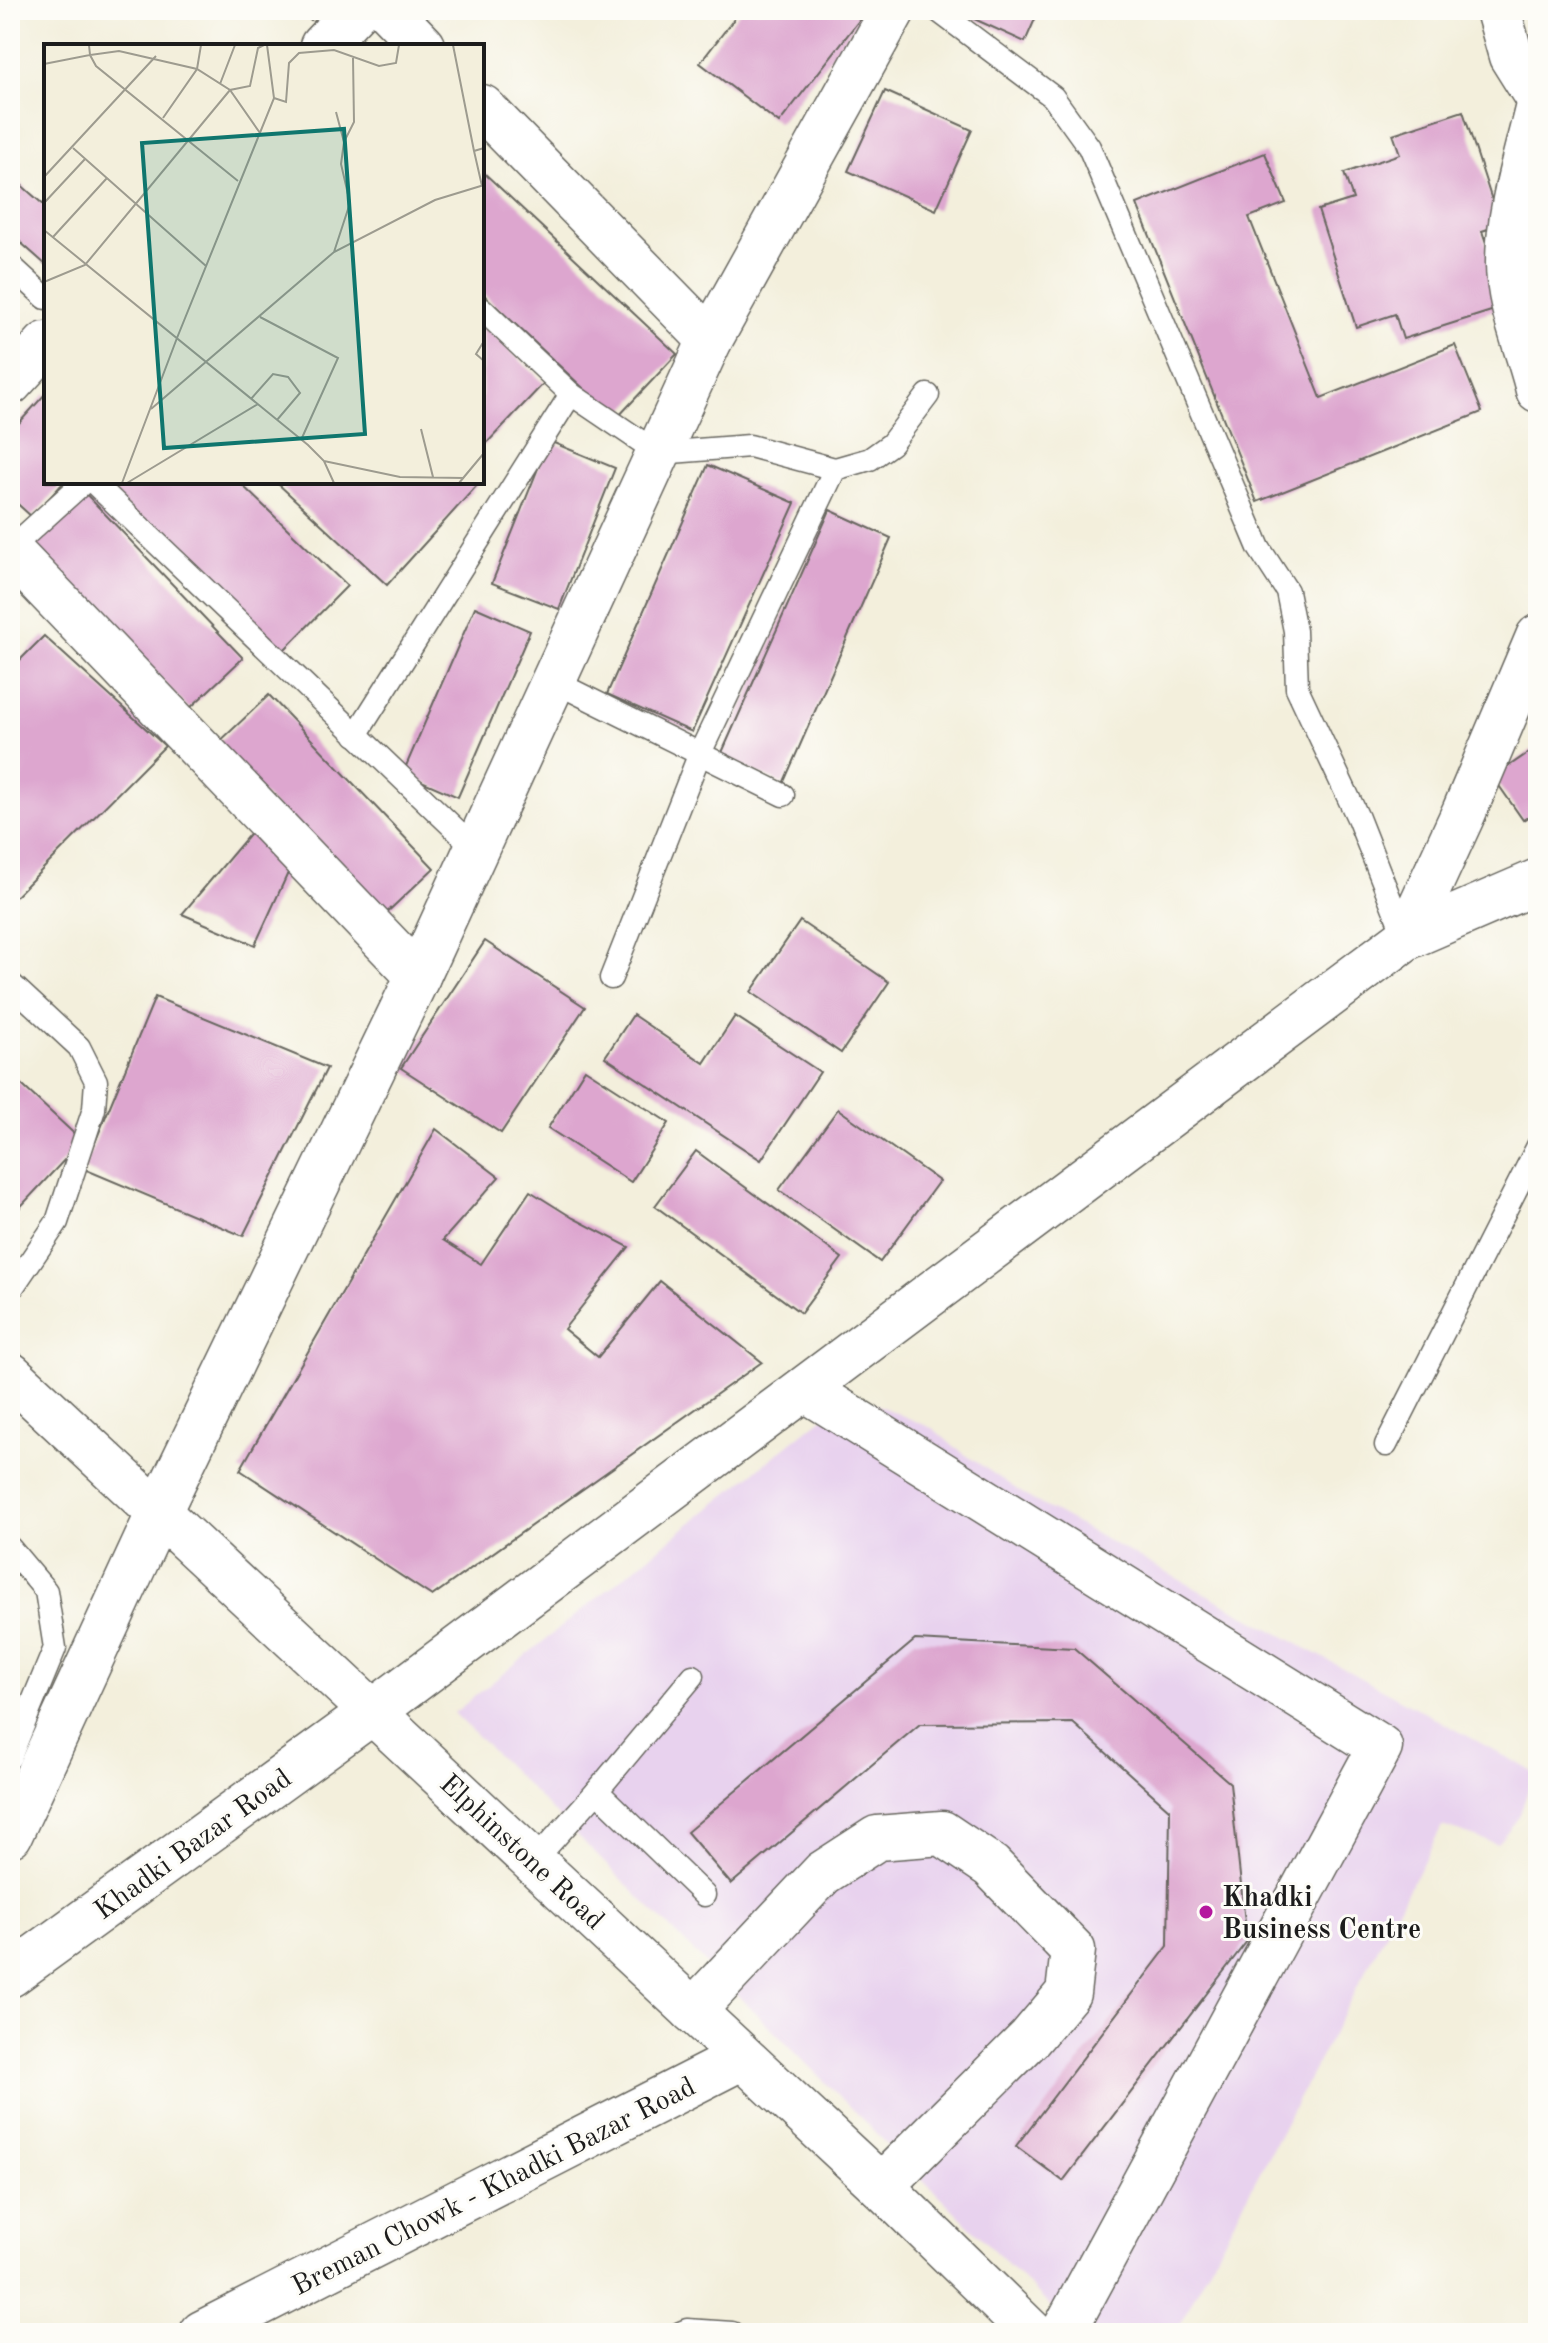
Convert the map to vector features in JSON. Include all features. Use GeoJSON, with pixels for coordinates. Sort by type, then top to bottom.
{"type":"FeatureCollection","features":[{"type":"Feature","properties":{"kind":"street"},"geometry":{"type":"LineString","coordinates":[[324,44],[356,10]]}},
{"type":"Feature","properties":{"kind":"street"},"geometry":{"type":"LineString","coordinates":[[388,10],[421,44]]}},
{"type":"Feature","properties":{"kind":"street"},"geometry":{"type":"LineString","coordinates":[[10,1835],[159,1512],[418,976],[710,340],[893,10]]}},
{"type":"Feature","properties":{"kind":"street"},"geometry":{"type":"LineString","coordinates":[[1498,10],[1511,56],[1538,102],[1512,219],[1508,265],[1517,320],[1538,390]]}},
{"type":"Feature","properties":{"kind":"street"},"geometry":{"type":"LineString","coordinates":[[484,109],[710,340]]}},
{"type":"Feature","properties":{"kind":"street"},"geometry":{"type":"LineString","coordinates":[[10,383],[44,346]]}},
{"type":"Feature","properties":{"kind":"street"},"geometry":{"type":"LineString","coordinates":[[10,550],[418,976]]}},
{"type":"Feature","properties":{"kind":"street"},"geometry":{"type":"LineString","coordinates":[[1406,938],[1464,812],[1538,637]]}},
{"type":"Feature","properties":{"kind":"street"},"geometry":{"type":"LineString","coordinates":[[1406,938],[1538,881]]}},
{"type":"Feature","properties":{"kind":"street","name":"Khadki Bazar Road"},"geometry":{"type":"LineString","coordinates":[[10,1975],[374,1711],[1406,938]]}},
{"type":"Feature","properties":{"kind":"street","name":"Elphinstone Road"},"geometry":{"type":"LineString","coordinates":[[10,1374],[881,2186],[1032,2333]]}},
{"type":"Feature","properties":{"kind":"street"},"geometry":{"type":"LineString","coordinates":[[805,1389],[1380,1747],[1063,2333]]}},
{"type":"Feature","properties":{"kind":"street"},"geometry":{"type":"LineString","coordinates":[[693,2011],[823,1873],[877,1838],[942,1833],[991,1866],[1073,1950],[1068,1993],[1030,2038],[881,2186]]}},
{"type":"Feature","properties":{"kind":"street","name":"Breman Chowk - Khadki Bazar Road"},"geometry":{"type":"LineString","coordinates":[[202,2333],[741,2058]]}},
{"type":"Feature","properties":{"kind":"lane"},"geometry":{"type":"LineString","coordinates":[[937,10],[1053,97],[1089,147],[1259,548],[1287,591],[1295,631],[1297,688],[1358,818],[1406,938]]}},
{"type":"Feature","properties":{"kind":"lane"},"geometry":{"type":"LineString","coordinates":[[10,265],[44,296]]}},
{"type":"Feature","properties":{"kind":"lane"},"geometry":{"type":"LineString","coordinates":[[484,311],[571,394],[658,453],[750,446],[835,469],[870,459],[891,444],[928,395]]}},
{"type":"Feature","properties":{"kind":"lane"},"geometry":{"type":"LineString","coordinates":[[356,735],[571,394]]}},
{"type":"Feature","properties":{"kind":"lane"},"geometry":{"type":"LineString","coordinates":[[611,978],[700,753],[835,469]]}},
{"type":"Feature","properties":{"kind":"lane"},"geometry":{"type":"LineString","coordinates":[[10,550],[82,484]]}},
{"type":"Feature","properties":{"kind":"lane"},"geometry":{"type":"LineString","coordinates":[[95,484],[476,849]]}},
{"type":"Feature","properties":{"kind":"lane"},"geometry":{"type":"LineString","coordinates":[[553,681],[783,795]]}},
{"type":"Feature","properties":{"kind":"lane"},"geometry":{"type":"LineString","coordinates":[[10,983],[79,1047],[96,1081],[94,1109],[57,1222],[10,1291]]}},
{"type":"Feature","properties":{"kind":"lane"},"geometry":{"type":"LineString","coordinates":[[1386,1445],[1538,1146]]}},
{"type":"Feature","properties":{"kind":"lane"},"geometry":{"type":"LineString","coordinates":[[10,1548],[46,1591],[55,1648],[10,1757]]}},
{"type":"Feature","properties":{"kind":"lane"},"geometry":{"type":"LineString","coordinates":[[534,1861],[693,1676]]}},
{"type":"Feature","properties":{"kind":"lane"},"geometry":{"type":"LineString","coordinates":[[597,1791],[704,1895]]}},
{"type":"Feature","properties":{"kind":"lane"},"geometry":{"type":"LineString","coordinates":[[680,2333],[687,2330],[732,2333]]}},
{"type":"Feature","properties":{"kind":"shaded area"},"geometry":{"type":"Polygon","coordinates":[[[839,1404],[875,1404],[934,1429],[954,1447],[1031,1499],[1534,1772],[1519,1817],[1497,1844],[1442,1826],[1175,2333],[1077,2333],[454,1713],[839,1404]]]}},
{"type":"Feature","properties":{"kind":"building"},"geometry":{"type":"Polygon","coordinates":[[[300,10],[320,10],[311,20],[300,10]]]}},
{"type":"Feature","properties":{"kind":"building"},"geometry":{"type":"Polygon","coordinates":[[[741,10],[867,10],[779,123],[700,63],[741,10]]]}},
{"type":"Feature","properties":{"kind":"building"},"geometry":{"type":"Polygon","coordinates":[[[963,10],[1039,10],[1025,42],[961,13],[963,10]]]}},
{"type":"Feature","properties":{"kind":"building"},"geometry":{"type":"Polygon","coordinates":[[[885,91],[972,130],[936,210],[848,171],[885,91]]]}},
{"type":"Feature","properties":{"kind":"building"},"geometry":{"type":"Polygon","coordinates":[[[1463,111],[1500,225],[1482,231],[1507,306],[1403,339],[1395,314],[1356,327],[1318,210],[1353,199],[1344,173],[1400,154],[1393,134],[1463,111]]]}},
{"type":"Feature","properties":{"kind":"building"},"geometry":{"type":"Polygon","coordinates":[[[1265,153],[1286,203],[1249,217],[1321,398],[1455,345],[1482,412],[1257,502],[1137,204],[1265,153]]]}},
{"type":"Feature","properties":{"kind":"building"},"geometry":{"type":"Polygon","coordinates":[[[484,173],[677,354],[616,419],[484,295],[484,173]]]}},
{"type":"Feature","properties":{"kind":"building"},"geometry":{"type":"Polygon","coordinates":[[[10,175],[44,205],[44,263],[10,233],[10,175]]]}},
{"type":"Feature","properties":{"kind":"building"},"geometry":{"type":"Polygon","coordinates":[[[484,326],[544,383],[484,446],[484,326]]]}},
{"type":"Feature","properties":{"kind":"building"},"geometry":{"type":"Polygon","coordinates":[[[44,395],[44,484],[62,484],[32,517],[10,497],[10,433],[44,395]]]}},
{"type":"Feature","properties":{"kind":"building"},"geometry":{"type":"Polygon","coordinates":[[[549,441],[615,468],[559,609],[492,583],[549,441]]]}},
{"type":"Feature","properties":{"kind":"building"},"geometry":{"type":"Polygon","coordinates":[[[708,465],[795,503],[692,732],[607,694],[708,465]]]}},
{"type":"Feature","properties":{"kind":"building"},"geometry":{"type":"Polygon","coordinates":[[[116,484],[241,484],[347,586],[279,655],[109,491],[116,484]]]}},
{"type":"Feature","properties":{"kind":"building"},"geometry":{"type":"Polygon","coordinates":[[[278,484],[478,484],[387,585],[278,484]]]}},
{"type":"Feature","properties":{"kind":"building"},"geometry":{"type":"Polygon","coordinates":[[[83,491],[243,658],[189,709],[29,543],[83,491]]]}},
{"type":"Feature","properties":{"kind":"building"},"geometry":{"type":"Polygon","coordinates":[[[830,510],[891,538],[783,784],[720,757],[830,510]]]}},
{"type":"Feature","properties":{"kind":"building"},"geometry":{"type":"Polygon","coordinates":[[[475,607],[530,631],[458,797],[403,773],[475,607]]]}},
{"type":"Feature","properties":{"kind":"building"},"geometry":{"type":"Polygon","coordinates":[[[44,636],[165,746],[10,902],[10,670],[44,636]]]}},
{"type":"Feature","properties":{"kind":"building"},"geometry":{"type":"Polygon","coordinates":[[[269,695],[434,868],[381,918],[216,745],[269,695]]]}},
{"type":"Feature","properties":{"kind":"building"},"geometry":{"type":"Polygon","coordinates":[[[1538,746],[1538,810],[1523,820],[1493,777],[1538,746]]]}},
{"type":"Feature","properties":{"kind":"building"},"geometry":{"type":"Polygon","coordinates":[[[254,829],[293,862],[255,945],[182,914],[254,829]]]}},
{"type":"Feature","properties":{"kind":"building"},"geometry":{"type":"Polygon","coordinates":[[[800,921],[889,982],[841,1053],[751,992],[800,921]]]}},
{"type":"Feature","properties":{"kind":"building"},"geometry":{"type":"Polygon","coordinates":[[[485,941],[585,1007],[501,1133],[401,1068],[485,941]]]}},
{"type":"Feature","properties":{"kind":"building"},"geometry":{"type":"Polygon","coordinates":[[[155,997],[327,1068],[243,1236],[84,1169],[155,997]]]}},
{"type":"Feature","properties":{"kind":"building"},"geometry":{"type":"Polygon","coordinates":[[[633,1015],[704,1063],[735,1016],[820,1072],[761,1160],[605,1057],[633,1015]]]}},
{"type":"Feature","properties":{"kind":"building"},"geometry":{"type":"Polygon","coordinates":[[[585,1069],[669,1123],[631,1182],[548,1128],[585,1069]]]}},
{"type":"Feature","properties":{"kind":"building"},"geometry":{"type":"Polygon","coordinates":[[[10,1074],[82,1141],[10,1218],[10,1074]]]}},
{"type":"Feature","properties":{"kind":"building"},"geometry":{"type":"Polygon","coordinates":[[[838,1109],[939,1181],[880,1262],[779,1190],[838,1109]]]}},
{"type":"Feature","properties":{"kind":"building"},"geometry":{"type":"Polygon","coordinates":[[[436,1129],[499,1177],[443,1240],[481,1264],[530,1191],[629,1247],[564,1329],[598,1357],[660,1281],[762,1362],[432,1596],[240,1470],[436,1129]]]}},
{"type":"Feature","properties":{"kind":"building"},"geometry":{"type":"Polygon","coordinates":[[[696,1151],[842,1258],[801,1313],[655,1206],[696,1151]]]}},
{"type":"Feature","properties":{"kind":"building","name":"Khadki Business Centre"},"geometry":{"type":"Polygon","coordinates":[[[915,1640],[1074,1648],[1230,1783],[1247,1941],[1063,2181],[1016,2146],[1168,1946],[1170,1810],[1073,1723],[920,1724],[731,1884],[687,1832],[915,1640]]]}},
{"type":"Feature","properties":{"kind":"place","name":"Khadki Business Centre"},"geometry":{"type":"Point","coordinates":[1206,1912]}}]}
